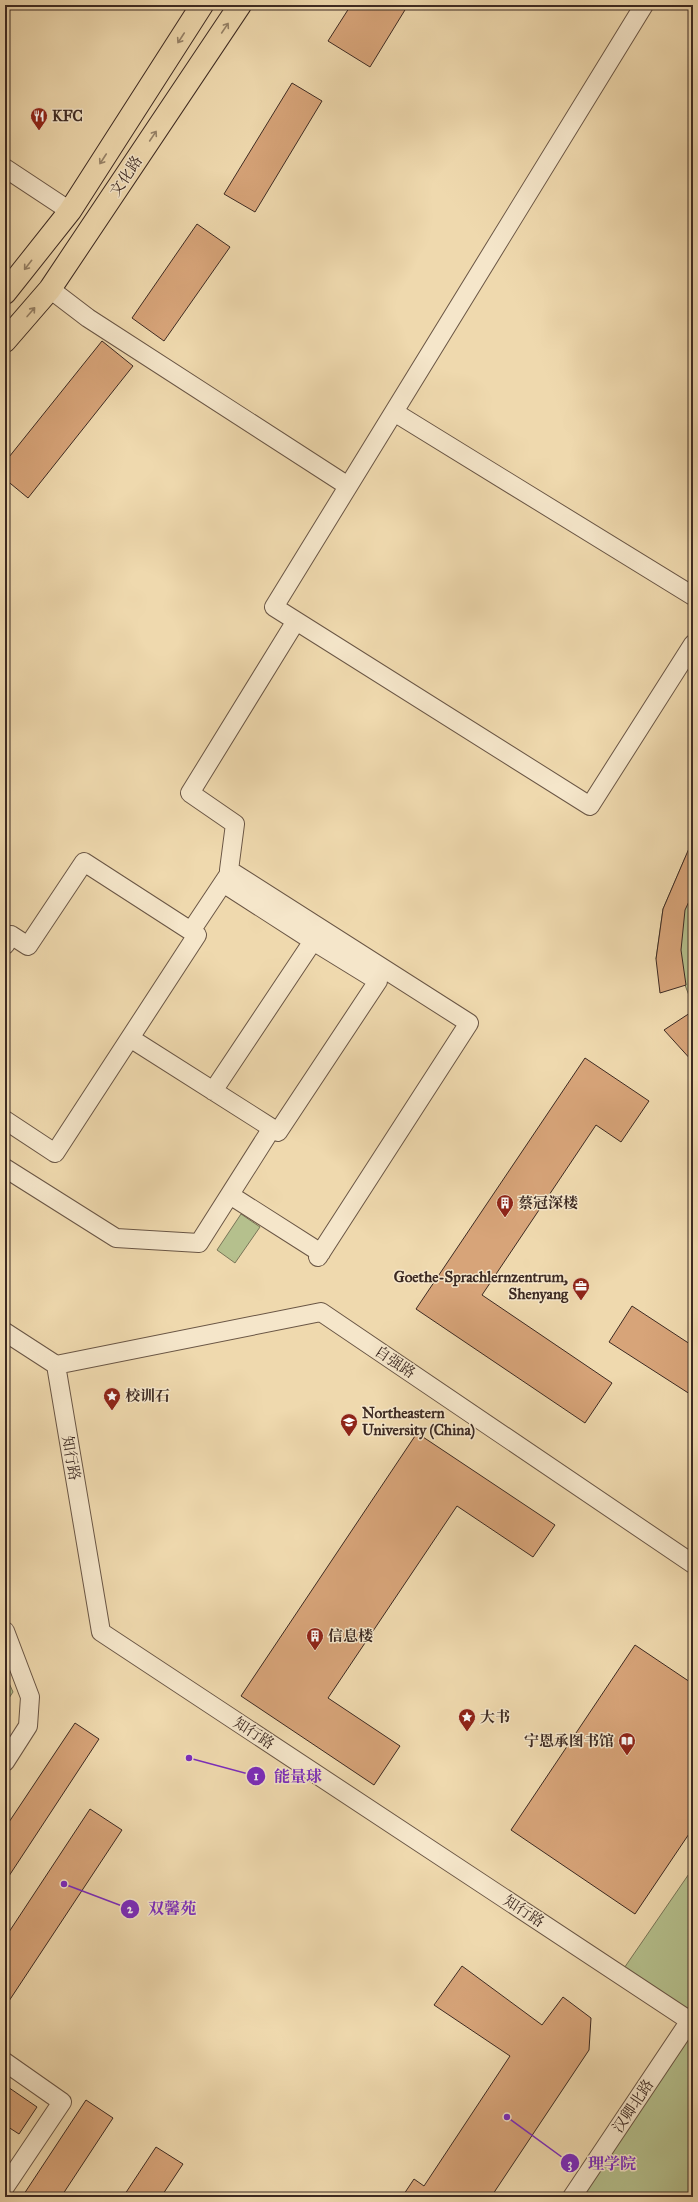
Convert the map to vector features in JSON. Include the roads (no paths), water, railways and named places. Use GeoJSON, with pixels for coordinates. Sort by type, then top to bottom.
{"type":"FeatureCollection","features":[{"type":"Feature","properties":{"kind":"main road","name":"文化路"},"geometry":{"type":"LineString","coordinates":[[5,293],[70,211],[202,5]]}},
{"type":"Feature","properties":{"kind":"main road","name":"文化路"},"geometry":{"type":"LineString","coordinates":[[5,341],[50,289],[240,5]]}},
{"type":"Feature","properties":{"kind":"street"},"geometry":{"type":"LineString","coordinates":[[644,5],[274,607],[590,806],[693,644]]}},
{"type":"Feature","properties":{"kind":"street"},"geometry":{"type":"LineString","coordinates":[[5,168],[70,211]]}},
{"type":"Feature","properties":{"kind":"street"},"geometry":{"type":"LineString","coordinates":[[50,289],[88,318],[348,486]]}},
{"type":"Feature","properties":{"kind":"street"},"geometry":{"type":"LineString","coordinates":[[394,412],[693,596]]}},
{"type":"Feature","properties":{"kind":"street"},"geometry":{"type":"LineString","coordinates":[[191,932],[227,877],[235,824],[190,793],[296,621]]}},
{"type":"Feature","properties":{"kind":"street"},"geometry":{"type":"LineString","coordinates":[[5,945],[12,935],[28,946],[84,862],[197,935],[55,1153],[5,1120]]}},
{"type":"Feature","properties":{"kind":"street"},"geometry":{"type":"LineString","coordinates":[[130,1038],[278,1132],[378,980],[313,941],[227,877]]}},
{"type":"Feature","properties":{"kind":"street"},"geometry":{"type":"LineString","coordinates":[[227,877],[469,1023],[320,1255],[230,1195]]}},
{"type":"Feature","properties":{"kind":"street"},"geometry":{"type":"LineString","coordinates":[[213,1091],[313,941]]}},
{"type":"Feature","properties":{"kind":"street"},"geometry":{"type":"LineString","coordinates":[[5,1168],[116,1238],[198,1243],[272,1128]]}},
{"type":"Feature","properties":{"kind":"street","name":"自强路"},"geometry":{"type":"LineString","coordinates":[[56,1365],[321,1312],[693,1564]]}},
{"type":"Feature","properties":{"kind":"street"},"geometry":{"type":"LineString","coordinates":[[5,1332],[56,1365]]}},
{"type":"Feature","properties":{"kind":"street","name":"知行路"},"geometry":{"type":"LineString","coordinates":[[56,1365],[101,1632],[692,2020]]}},
{"type":"Feature","properties":{"kind":"street"},"geometry":{"type":"LineString","coordinates":[[5,1631],[30,1696],[28,1726],[5,1762]]}},
{"type":"Feature","properties":{"kind":"street","name":"汉卿北路"},"geometry":{"type":"LineString","coordinates":[[572,2197],[692,2020]]}},
{"type":"Feature","properties":{"kind":"street"},"geometry":{"type":"LineString","coordinates":[[5,2062],[62,2102],[5,2188]]}},
{"type":"Feature","properties":{"kind":"place","name":"KFC"},"geometry":{"type":"Point","coordinates":[39,131]}},
{"type":"Feature","properties":{"kind":"place","name":"蔡冠深楼"},"geometry":{"type":"Point","coordinates":[505,1218]}},
{"type":"Feature","properties":{"kind":"place","name":"Goethe-Sprachlernzentrum, Shenyang"},"geometry":{"type":"Point","coordinates":[581,1301]}},
{"type":"Feature","properties":{"kind":"place","name":"校训石"},"geometry":{"type":"Point","coordinates":[112,1411]}},
{"type":"Feature","properties":{"kind":"place","name":"Northeastern University (China)"},"geometry":{"type":"Point","coordinates":[349,1437]}},
{"type":"Feature","properties":{"kind":"place","name":"信息楼"},"geometry":{"type":"Point","coordinates":[315,1651]}},
{"type":"Feature","properties":{"kind":"place","name":"大书"},"geometry":{"type":"Point","coordinates":[467,1732]}},
{"type":"Feature","properties":{"kind":"place","name":"宁恩承图书馆"},"geometry":{"type":"Point","coordinates":[627,1756]}},
{"type":"Feature","properties":{"kind":"place","name":"能量球"},"geometry":{"type":"Point","coordinates":[189,1758]}},
{"type":"Feature","properties":{"kind":"place","name":"双馨苑"},"geometry":{"type":"Point","coordinates":[64,1884]}},
{"type":"Feature","properties":{"kind":"place","name":"理学院"},"geometry":{"type":"Point","coordinates":[507,2117]}}]}
